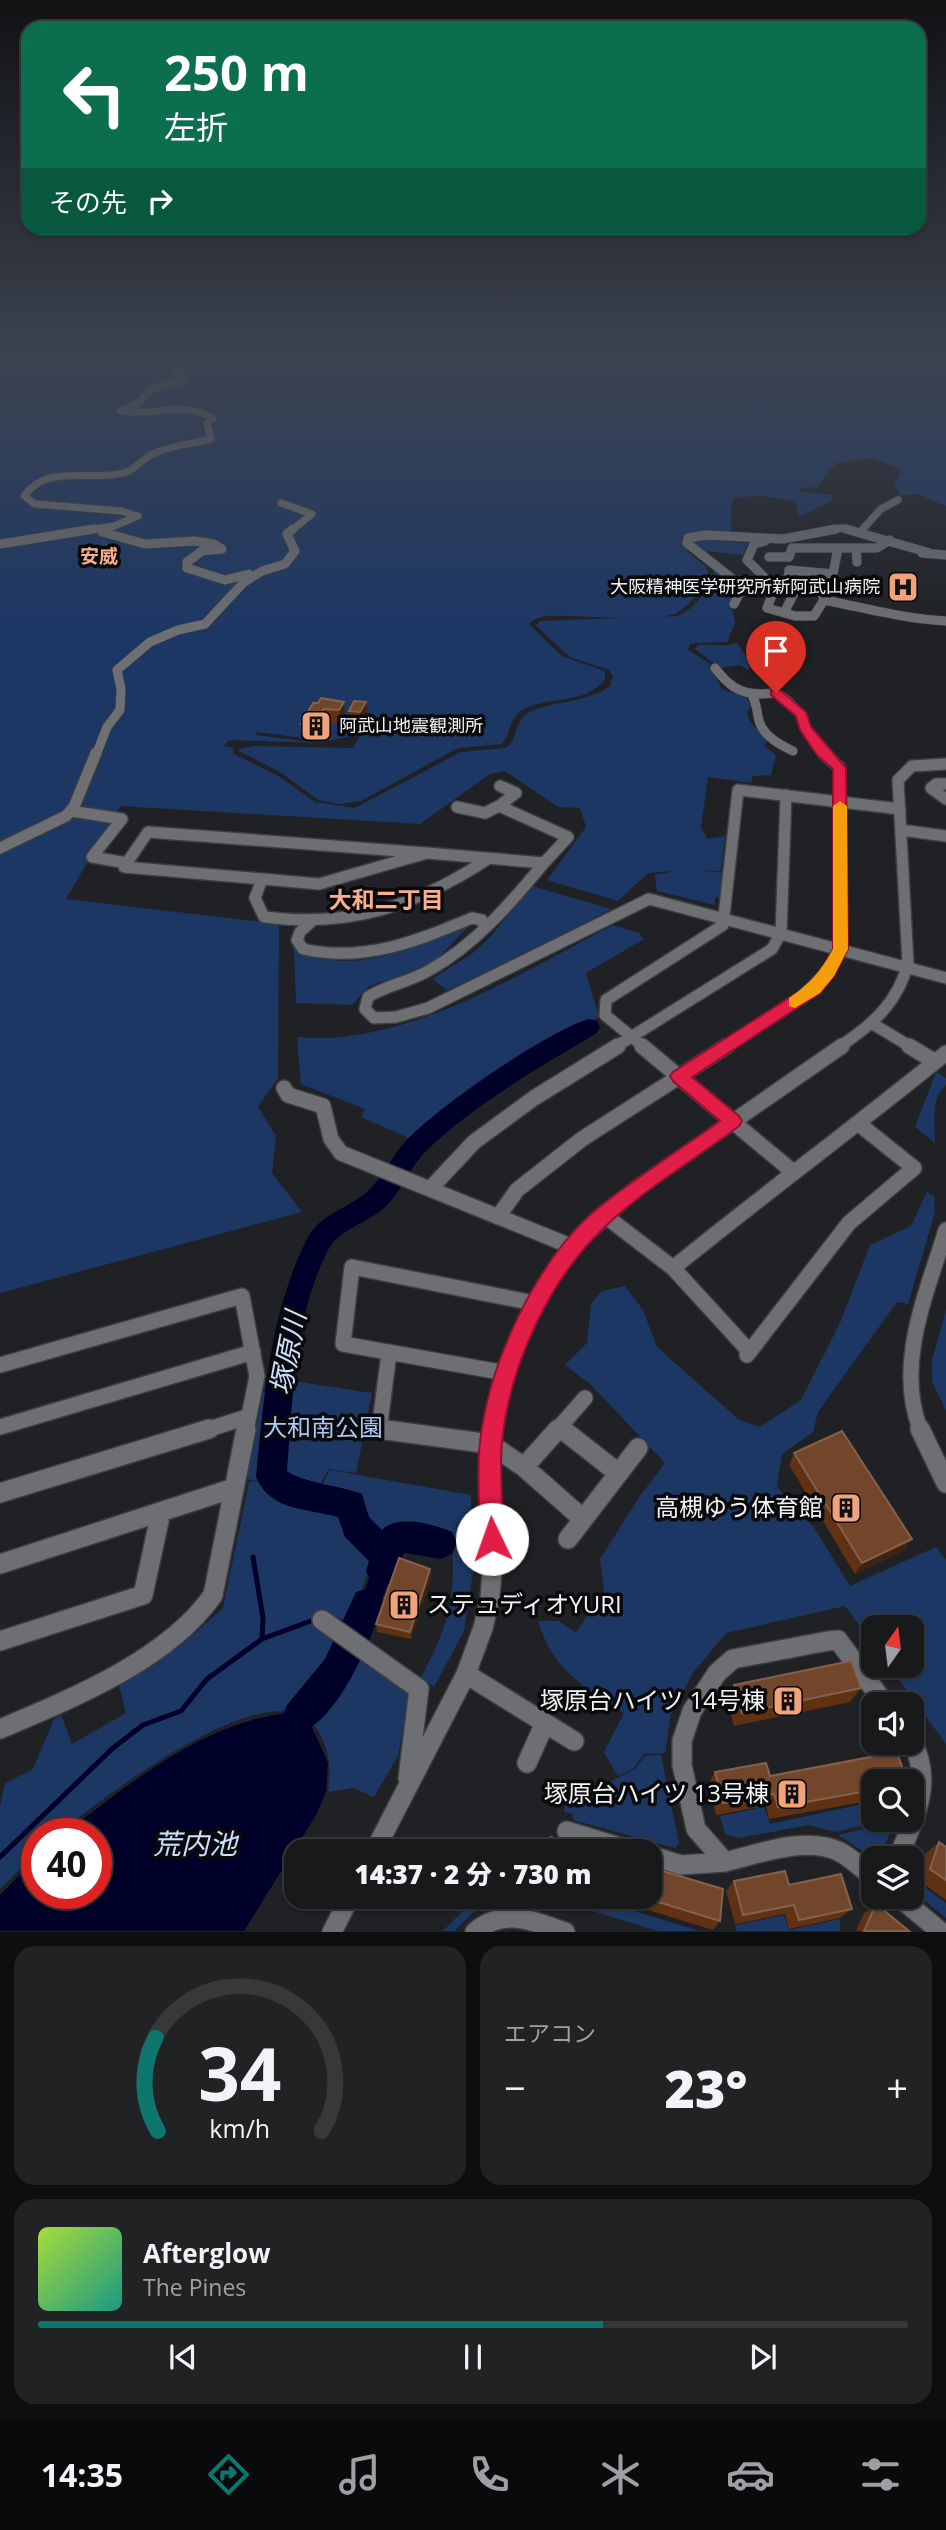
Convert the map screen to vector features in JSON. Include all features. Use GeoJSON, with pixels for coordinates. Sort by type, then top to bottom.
{"type":"FeatureCollection","features":[{"type":"Feature","properties":{"kind":"street"},"geometry":{"type":"LineString","coordinates":[[0,544],[114,526],[138,516],[121,511],[35,504],[24,496],[33,486],[69,475],[130,472],[163,449]]}},
{"type":"Feature","properties":{"kind":"street"},"geometry":{"type":"LineString","coordinates":[[861,531],[881,509],[898,500]]}},
{"type":"Feature","properties":{"kind":"street"},"geometry":{"type":"LineString","coordinates":[[53,536],[105,532],[151,544],[207,542],[223,547],[197,553],[187,562],[187,568],[225,580],[255,574],[289,560],[295,551],[287,534],[312,514],[281,503]]}},
{"type":"Feature","properties":{"kind":"street"},"geometry":{"type":"LineString","coordinates":[[817,573],[824,600],[814,616],[784,613],[767,608],[775,595],[775,588],[747,560],[755,543],[831,528],[861,531],[930,553]]}},
{"type":"Feature","properties":{"kind":"street"},"geometry":{"type":"LineString","coordinates":[[734,604],[741,590],[739,584],[694,551],[686,540],[699,535],[779,539]]}},
{"type":"Feature","properties":{"kind":"street"},"geometry":{"type":"LineString","coordinates":[[769,557],[789,557],[792,548],[877,548],[890,540]]}},
{"type":"Feature","properties":{"kind":"street"},"geometry":{"type":"LineString","coordinates":[[784,613],[794,593],[788,580],[789,570],[833,574],[838,548]]}},
{"type":"Feature","properties":{"kind":"street"},"geometry":{"type":"LineString","coordinates":[[856,548],[857,562]]}},
{"type":"Feature","properties":{"kind":"street"},"geometry":{"type":"LineString","coordinates":[[904,553],[946,555]]}},
{"type":"Feature","properties":{"kind":"street"},"geometry":{"type":"LineString","coordinates":[[0,848],[71,811],[85,787],[107,727],[120,710],[117,670],[122,663],[162,636],[212,620],[243,583],[255,574]]}},
{"type":"Feature","properties":{"kind":"street"},"geometry":{"type":"LineString","coordinates":[[824,600],[888,612],[903,619],[946,621]]}},
{"type":"Feature","properties":{"kind":"street"},"geometry":{"type":"LineString","coordinates":[[498,1217],[517,1190],[552,1160],[814,989],[829,972],[841,949],[839,767],[822,752],[804,728],[802,715],[776,693],[752,695],[729,687],[716,668]]}},
{"type":"Feature","properties":{"kind":"street"},"geometry":{"type":"LineString","coordinates":[[752,695],[758,704],[755,716],[759,723],[780,744],[793,751]]}},
{"type":"Feature","properties":{"kind":"street"},"geometry":{"type":"LineString","coordinates":[[380,1839],[466,1674],[490,1598],[493,1558],[491,1444],[506,1373],[534,1303],[573,1247],[604,1215],[873,1024],[892,1002],[908,967],[898,780],[902,772],[921,764],[946,764]]}},
{"type":"Feature","properties":{"kind":"street"},"geometry":{"type":"LineString","coordinates":[[946,784],[936,784],[931,788],[946,799]]}},
{"type":"Feature","properties":{"kind":"street"},"geometry":{"type":"LineString","coordinates":[[457,807],[485,813],[516,793],[500,786]]}},
{"type":"Feature","properties":{"kind":"street"},"geometry":{"type":"LineString","coordinates":[[792,1171],[605,1014],[609,996],[717,930],[726,918],[736,792],[743,789],[900,809]]}},
{"type":"Feature","properties":{"kind":"street"},"geometry":{"type":"LineString","coordinates":[[430,1189],[474,1142],[534,1098],[762,958],[772,949],[781,933],[786,794]]}},
{"type":"Feature","properties":{"kind":"street"},"geometry":{"type":"LineString","coordinates":[[499,806],[568,837],[518,893],[452,957],[427,972],[368,997],[365,1009],[368,1014],[382,1021],[390,1020],[482,984],[622,909],[649,899],[946,978]]}},
{"type":"Feature","properties":{"kind":"street"},"geometry":{"type":"LineString","coordinates":[[71,811],[122,819],[92,857],[127,863]]}},
{"type":"Feature","properties":{"kind":"street"},"geometry":{"type":"LineString","coordinates":[[427,853],[320,884],[124,867],[148,831],[427,853],[544,863]]}},
{"type":"Feature","properties":{"kind":"street"},"geometry":{"type":"LineString","coordinates":[[901,831],[946,836]]}},
{"type":"Feature","properties":{"kind":"street"},"geometry":{"type":"LineString","coordinates":[[262,879],[255,898],[264,917],[311,922],[353,916],[418,896],[469,872],[488,859]]}},
{"type":"Feature","properties":{"kind":"street"},"geometry":{"type":"LineString","coordinates":[[311,922],[292,942],[303,949],[345,957],[389,948],[472,918],[518,893]]}},
{"type":"Feature","properties":{"kind":"street"},"geometry":{"type":"LineString","coordinates":[[472,918],[482,920],[484,926]]}},
{"type":"Feature","properties":{"kind":"street"},"geometry":{"type":"LineString","coordinates":[[673,1268],[792,1171],[919,1078],[940,1058],[873,1024]]}},
{"type":"Feature","properties":{"kind":"street"},"geometry":{"type":"LineString","coordinates":[[284,1088],[288,1095],[323,1106],[331,1139],[341,1153],[573,1247]]}},
{"type":"Feature","properties":{"kind":"street"},"geometry":{"type":"LineString","coordinates":[[604,1215],[673,1268],[748,1353],[849,1223],[914,1168],[859,1124]]}},
{"type":"Feature","properties":{"kind":"street"},"geometry":{"type":"LineString","coordinates":[[946,1230],[912,1356],[909,1378],[915,1415],[946,1483]]}},
{"type":"Feature","properties":{"kind":"street"},"geometry":{"type":"LineString","coordinates":[[506,1373],[343,1344],[352,1267],[534,1303]]}},
{"type":"Feature","properties":{"kind":"street"},"geometry":{"type":"LineString","coordinates":[[0,1365],[242,1296],[257,1376],[213,1595],[200,1617],[91,1687],[0,1729]]}},
{"type":"Feature","properties":{"kind":"street"},"geometry":{"type":"LineString","coordinates":[[0,1427],[253,1352]]}},
{"type":"Feature","properties":{"kind":"street"},"geometry":{"type":"LineString","coordinates":[[389,1353],[379,1431],[491,1444],[524,1467],[583,1518]]}},
{"type":"Feature","properties":{"kind":"street"},"geometry":{"type":"LineString","coordinates":[[524,1467],[584,1398]]}},
{"type":"Feature","properties":{"kind":"street"},"geometry":{"type":"LineString","coordinates":[[0,1493],[247,1417]]}},
{"type":"Feature","properties":{"kind":"street"},"geometry":{"type":"LineString","coordinates":[[560,1427],[618,1473]]}},
{"type":"Feature","properties":{"kind":"street"},"geometry":{"type":"LineString","coordinates":[[568,1539],[638,1448]]}},
{"type":"Feature","properties":{"kind":"street"},"geometry":{"type":"LineString","coordinates":[[0,1564],[234,1488]]}},
{"type":"Feature","properties":{"kind":"street"},"geometry":{"type":"LineString","coordinates":[[0,1642],[143,1595],[161,1512]]}},
{"type":"Feature","properties":{"kind":"street"},"geometry":{"type":"LineString","coordinates":[[322,1620],[419,1689],[406,1789]]}},
{"type":"Feature","properties":{"kind":"street"},"geometry":{"type":"LineString","coordinates":[[725,1862],[696,1829],[682,1765],[682,1741],[692,1711],[717,1673],[733,1659],[838,1640],[876,1692]]}},
{"type":"Feature","properties":{"kind":"street"},"geometry":{"type":"LineString","coordinates":[[466,1674],[574,1741]]}},
{"type":"Feature","properties":{"kind":"street"},"geometry":{"type":"LineString","coordinates":[[527,1763],[545,1723]]}},
{"type":"Feature","properties":{"kind":"street"},"geometry":{"type":"LineString","coordinates":[[902,1846],[923,1786],[922,1760],[919,1755]]}},
{"type":"Feature","properties":{"kind":"street"},"geometry":{"type":"LineString","coordinates":[[567,1831],[593,1839]]}},
{"type":"Feature","properties":{"kind":"street"},"geometry":{"type":"LineString","coordinates":[[662,1859],[681,1865],[725,1862],[809,1845],[837,1850],[861,1868]]}},
{"type":"Feature","properties":{"kind":"street"},"geometry":{"type":"LineString","coordinates":[[332,1931],[344,1909]]}},
{"type":"Feature","properties":{"kind":"street"},"geometry":{"type":"LineString","coordinates":[[914,1909],[941,1931]]}},
{"type":"Feature","properties":{"kind":"street"},"geometry":{"type":"LineString","coordinates":[[475,1931],[487,1921],[505,1915],[565,1931]]}},
{"type":"Feature","properties":{"kind":"green space"},"geometry":{"type":"Polygon","coordinates":[[[0,449],[946,449],[946,506],[918,494],[901,495],[894,486],[902,470],[873,458],[836,463],[817,487],[797,489],[802,492],[832,495],[832,501],[799,517],[796,502],[763,496],[734,497],[731,507],[731,533],[689,533],[681,538],[689,547],[687,551],[705,566],[708,573],[685,607],[674,614],[661,617],[678,616],[694,605],[714,576],[712,567],[738,587],[731,604],[735,623],[727,642],[690,644],[688,650],[709,663],[722,689],[746,697],[751,705],[747,714],[750,722],[768,741],[764,746],[776,755],[771,775],[753,776],[751,783],[708,777],[701,828],[707,839],[725,836],[721,871],[697,870],[724,873],[720,897],[715,898],[715,905],[657,891],[655,875],[675,871],[648,873],[618,901],[547,880],[586,827],[580,808],[558,807],[505,771],[490,774],[420,824],[120,806],[66,899],[279,924],[278,1078],[258,1107],[276,1136],[272,1173],[302,1212],[0,1293],[0,449]],[[551,616],[541,617],[529,624],[563,657],[605,671],[605,679],[597,687],[577,697],[532,705],[522,710],[515,717],[502,744],[458,748],[361,801],[340,804],[318,800],[280,772],[237,750],[254,746],[353,748],[360,735],[325,741],[257,732],[256,735],[318,743],[229,740],[224,746],[233,748],[234,754],[280,777],[315,802],[355,808],[461,752],[506,748],[519,723],[532,711],[589,696],[610,686],[613,676],[609,670],[570,657],[536,626],[540,621],[622,618],[551,616]]]}},
{"type":"Feature","properties":{"kind":"green space"},"geometry":{"type":"Polygon","coordinates":[[[702,539],[748,543],[743,555],[706,551],[691,542],[702,539]]]}},
{"type":"Feature","properties":{"kind":"green space"},"geometry":{"type":"Polygon","coordinates":[[[736,642],[752,664],[748,670],[740,665],[720,668],[695,649],[698,645],[731,645],[736,642]]]}},
{"type":"Feature","properties":{"kind":"green space"},"geometry":{"type":"Polygon","coordinates":[[[532,886],[611,909],[504,965],[447,990],[432,979],[473,953],[490,937],[532,886]]]}},
{"type":"Feature","properties":{"kind":"green space"},"geometry":{"type":"Polygon","coordinates":[[[613,925],[639,933],[644,939],[586,973],[599,1017],[502,1073],[413,1140],[361,1117],[365,1109],[301,1084],[297,1037],[337,1037],[378,1031],[419,1019],[501,984],[613,925]]]}},
{"type":"Feature","properties":{"kind":"green space"},"geometry":{"type":"Polygon","coordinates":[[[469,926],[439,957],[410,973],[369,986],[352,1005],[296,1003],[294,948],[315,957],[336,961],[359,960],[405,950],[469,926]]]}},
{"type":"Feature","properties":{"kind":"green space"},"geometry":{"type":"Polygon","coordinates":[[[936,1072],[946,1078],[946,1085],[935,1104],[935,1143],[915,1127],[936,1072]]]}},
{"type":"Feature","properties":{"kind":"green space"},"geometry":{"type":"Polygon","coordinates":[[[927,1192],[934,1196],[935,1212],[908,1304],[897,1302],[818,1412],[813,1432],[782,1454],[777,1485],[785,1499],[813,1526],[850,1586],[936,1547],[946,1560],[946,1744],[924,1714],[924,1692],[908,1692],[898,1678],[924,1678],[924,1615],[861,1615],[861,1628],[845,1606],[726,1633],[693,1673],[671,1714],[665,1753],[644,1754],[634,1768],[618,1776],[604,1752],[624,1713],[571,1676],[552,1652],[538,1621],[559,1621],[576,1633],[604,1590],[600,1559],[640,1496],[665,1463],[591,1385],[565,1365],[587,1343],[591,1304],[602,1291],[625,1286],[643,1310],[657,1347],[738,1419],[760,1427],[801,1400],[840,1323],[870,1245],[911,1226],[927,1192]]]}},
{"type":"Feature","properties":{"kind":"green space"},"geometry":{"type":"Polygon","coordinates":[[[946,1310],[946,1411],[932,1381],[932,1360],[946,1310]]]}},
{"type":"Feature","properties":{"kind":"green space","name":"大和南公園"},"geometry":{"type":"Polygon","coordinates":[[[287,1380],[372,1393],[356,1473],[329,1469],[321,1483],[296,1484],[277,1476],[287,1380]]]}},
{"type":"Feature","properties":{"kind":"green space"},"geometry":{"type":"Polygon","coordinates":[[[263,1392],[275,1392],[264,1481],[322,1485],[330,1470],[471,1495],[473,1571],[464,1631],[434,1687],[421,1678],[443,1630],[451,1600],[452,1547],[443,1540],[398,1532],[390,1536],[370,1567],[354,1613],[354,1625],[324,1611],[313,1625],[409,1694],[398,1756],[374,1797],[353,1788],[328,1792],[329,1763],[321,1736],[301,1715],[270,1712],[232,1722],[190,1742],[149,1767],[78,1818],[21,1818],[21,1868],[0,1889],[0,1806],[5,1783],[33,1769],[54,1719],[61,1715],[72,1744],[126,1713],[118,1681],[194,1634],[223,1608],[249,1482],[260,1481],[247,1479],[263,1392]]]}},
{"type":"Feature","properties":{"kind":"green space"},"geometry":{"type":"Polygon","coordinates":[[[661,1755],[679,1843],[675,1848],[662,1844],[662,1839],[642,1839],[573,1820],[573,1814],[564,1812],[565,1805],[635,1769],[645,1756],[661,1755]]]}},
{"type":"Feature","properties":{"kind":"green space"},"geometry":{"type":"Polygon","coordinates":[[[861,1805],[861,1826],[835,1832],[809,1825],[739,1838],[725,1834],[720,1816],[764,1807],[770,1824],[861,1805]]]}},
{"type":"Feature","properties":{"kind":"green space"},"geometry":{"type":"Polygon","coordinates":[[[861,1830],[861,1832],[890,1832],[885,1846],[861,1846],[861,1850],[838,1835],[861,1830]]]}},
{"type":"Feature","properties":{"kind":"green space"},"geometry":{"type":"Polygon","coordinates":[[[924,1887],[946,1903],[946,1918],[924,1900],[924,1887]]]}},
{"type":"Feature","properties":{"kind":"green space"},"geometry":{"type":"Polygon","coordinates":[[[465,1909],[479,1909],[455,1931],[443,1931],[465,1909]]]}},
{"type":"Feature","properties":{"kind":"green space"},"geometry":{"type":"Polygon","coordinates":[[[586,1909],[628,1909],[700,1931],[658,1931],[586,1909]]]}},
{"type":"Feature","properties":{"kind":"green space"},"geometry":{"type":"Polygon","coordinates":[[[784,1915],[789,1930],[840,1919],[840,1931],[737,1931],[735,1925],[784,1915]]]}},
{"type":"Feature","properties":{"kind":"water"},"geometry":{"type":"Polygon","coordinates":[[[389,1546],[394,1548],[396,1559],[373,1626],[359,1629],[356,1613],[380,1550],[389,1546]]]}},
{"type":"Feature","properties":{"kind":"water","name":"荒内池"},"geometry":{"type":"Polygon","coordinates":[[[280,1714],[299,1717],[311,1725],[328,1763],[326,1792],[316,1815],[301,1839],[284,1839],[284,1867],[244,1931],[0,1931],[0,1895],[21,1873],[21,1909],[112,1909],[112,1818],[85,1818],[165,1760],[220,1731],[280,1714]]]}},
{"type":"Feature","properties":{"kind":"building"},"geometry":{"type":"Polygon","coordinates":[[[321,698],[344,702],[339,710],[324,709],[313,726],[301,724],[313,703],[318,703],[321,698]]]}},
{"type":"Feature","properties":{"kind":"building"},"geometry":{"type":"Polygon","coordinates":[[[354,701],[366,702],[360,712],[349,711],[354,701]]]}},
{"type":"Feature","properties":{"kind":"building","name":"高槻ゆう体育館"},"geometry":{"type":"Polygon","coordinates":[[[842,1431],[912,1539],[862,1563],[794,1453],[842,1431]]]}},
{"type":"Feature","properties":{"kind":"building","name":"ステュディオYURI"},"geometry":{"type":"Polygon","coordinates":[[[399,1558],[430,1569],[410,1632],[376,1624],[399,1558]]]}},
{"type":"Feature","properties":{"kind":"building"},"geometry":{"type":"Polygon","coordinates":[[[851,1661],[861,1688],[742,1713],[734,1685],[851,1661]]]}},
{"type":"Feature","properties":{"kind":"building"},"geometry":{"type":"Polygon","coordinates":[[[881,1755],[898,1755],[903,1769],[861,1769],[861,1792],[778,1807],[774,1794],[723,1803],[715,1772],[766,1763],[770,1776],[881,1755]]]}},
{"type":"Feature","properties":{"kind":"building"},"geometry":{"type":"Polygon","coordinates":[[[939,1842],[946,1847],[946,1880],[930,1869],[939,1842]]]}},
{"type":"Feature","properties":{"kind":"building"},"geometry":{"type":"Polygon","coordinates":[[[662,1871],[723,1889],[720,1921],[662,1903],[662,1871]]]}},
{"type":"Feature","properties":{"kind":"building"},"geometry":{"type":"Polygon","coordinates":[[[785,1871],[789,1885],[841,1874],[852,1909],[799,1920],[794,1905],[743,1915],[734,1881],[785,1871]]]}},
{"type":"Feature","properties":{"kind":"building"},"geometry":{"type":"Polygon","coordinates":[[[874,1909],[882,1909],[909,1931],[864,1931],[874,1909]]]}},
{"type":"Feature","properties":{"kind":"waterway","name":"塚原川"},"geometry":{"type":"LineString","coordinates":[[388,1553],[380,1550],[356,1526],[351,1505],[316,1495],[289,1493],[271,1477],[284,1357],[306,1269],[323,1235],[379,1197],[418,1144],[500,1081],[589,1027]]}},
{"type":"Feature","properties":{"kind":"waterway"},"geometry":{"type":"LineString","coordinates":[[388,1553],[394,1538],[398,1537],[441,1543]]}},
{"type":"Feature","properties":{"kind":"waterway","name":"塚原川"},"geometry":{"type":"LineString","coordinates":[[382,1571],[388,1553]]}},
{"type":"Feature","properties":{"kind":"waterway"},"geometry":{"type":"LineString","coordinates":[[253,1557],[263,1618],[262,1638]]}},
{"type":"Feature","properties":{"kind":"waterway","name":"塚原川"},"geometry":{"type":"LineString","coordinates":[[299,1717],[337,1671],[368,1604]]}},
{"type":"Feature","properties":{"kind":"waterway"},"geometry":{"type":"LineString","coordinates":[[0,1857],[113,1748],[143,1725],[181,1711],[207,1679],[262,1639],[316,1619]]}},
{"type":"Feature","properties":{"kind":"slow traffic"},"geometry":{"type":"LineString","coordinates":[[795,1002],[814,989],[829,972],[841,949],[840,806]]}},
{"type":"Feature","properties":{"kind":"place","name":"大阪精神医学研究所新阿武山病院"},"geometry":{"type":"Point","coordinates":[903,587]}},
{"type":"Feature","properties":{"kind":"place","name":"阿武山地震観測所"},"geometry":{"type":"Point","coordinates":[316,726]}},
{"type":"Feature","properties":{"kind":"place","name":"高槻ゆう体育館"},"geometry":{"type":"Point","coordinates":[846,1508]}},
{"type":"Feature","properties":{"kind":"place","name":"ステュディオYURI"},"geometry":{"type":"Point","coordinates":[404,1605]}},
{"type":"Feature","properties":{"kind":"place","name":"塚原台ハイツ 14号棟"},"geometry":{"type":"Point","coordinates":[788,1701]}},
{"type":"Feature","properties":{"kind":"place","name":"塚原台ハイツ 13号棟"},"geometry":{"type":"Point","coordinates":[792,1794]}},
{"type":"Feature","properties":{"kind":"district","name":"安威"},"geometry":{"type":"Point","coordinates":[99,556]}},
{"type":"Feature","properties":{"kind":"district","name":"大和二丁目"},"geometry":{"type":"Point","coordinates":[386,900]}},
{"type":"Feature","properties":{"kind":"route"},"geometry":{"type":"LineString","coordinates":[[492,1539],[491,1444],[498,1399],[534,1303],[573,1247],[604,1215],[633,1191],[733,1121],[679,1076],[814,989],[829,972],[841,949],[840,768],[822,752],[804,728],[802,715],[776,693]]}}]}
